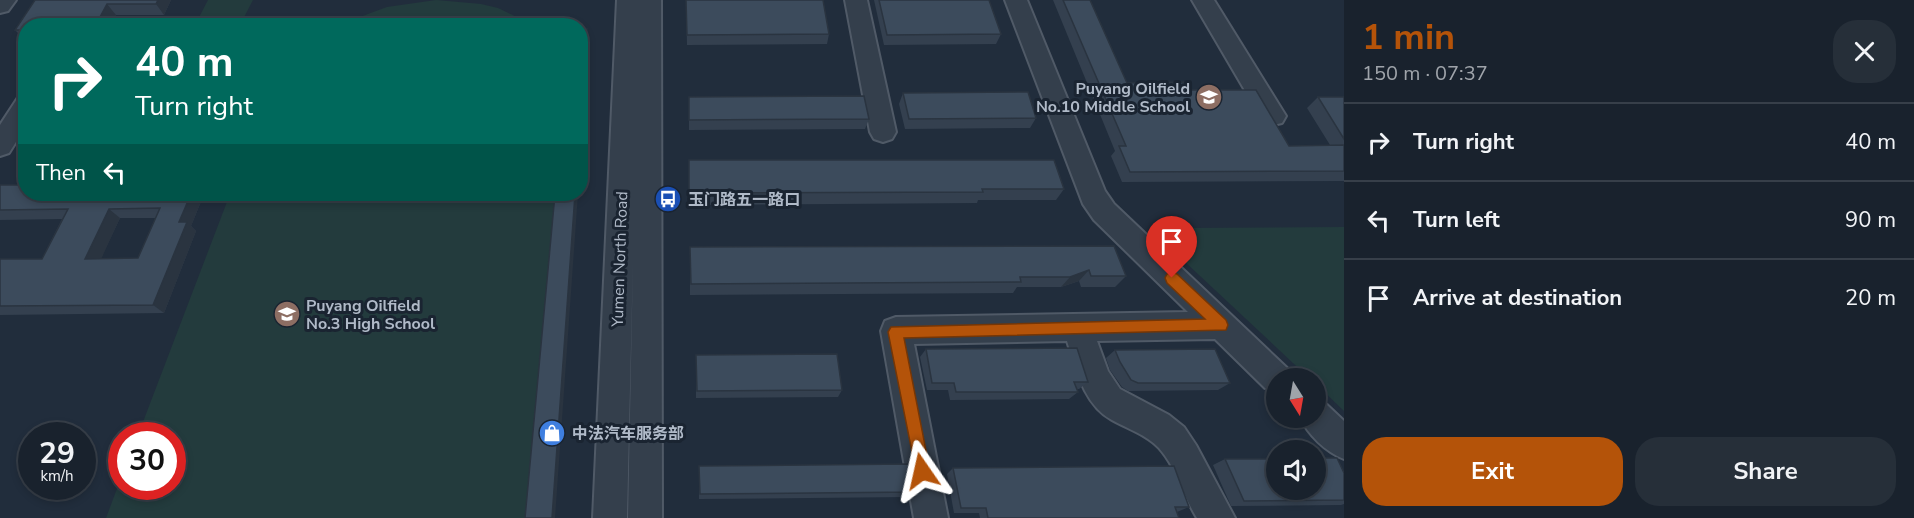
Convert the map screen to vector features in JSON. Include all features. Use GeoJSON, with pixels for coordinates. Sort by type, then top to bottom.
{"type":"FeatureCollection","features":[{"type":"Feature","properties":{"kind":"street"},"geometry":{"type":"LineString","coordinates":[[0,6],[4,0]]}},
{"type":"Feature","properties":{"kind":"street","name":"Yumen North Road"},"geometry":{"type":"LineString","coordinates":[[610,518],[628,0]]}},
{"type":"Feature","properties":{"kind":"street","name":"Yumen North Road"},"geometry":{"type":"LineString","coordinates":[[645,518],[650,0]]}},
{"type":"Feature","properties":{"kind":"street"},"geometry":{"type":"LineString","coordinates":[[856,0],[883,132]]}},
{"type":"Feature","properties":{"kind":"street"},"geometry":{"type":"LineString","coordinates":[[1016,0],[1093,196],[1104,213],[1266,368]]}},
{"type":"Feature","properties":{"kind":"street"},"geometry":{"type":"LineString","coordinates":[[1203,0],[1273,117]]}},
{"type":"Feature","properties":{"kind":"street"},"geometry":{"type":"LineString","coordinates":[[0,146],[18,118]]}},
{"type":"Feature","properties":{"kind":"street"},"geometry":{"type":"LineString","coordinates":[[931,518],[896,332],[1221,325]]}},
{"type":"Feature","properties":{"kind":"street"},"geometry":{"type":"LineString","coordinates":[[1078,328],[1090,362],[1107,398],[1122,408],[1147,419],[1172,439],[1209,508],[1218,518]]}},
{"type":"Feature","properties":{"kind":"street"},"geometry":{"type":"LineString","coordinates":[[1326,426],[1344,443]]}},
{"type":"Feature","properties":{"kind":"green space"},"geometry":{"type":"Polygon","coordinates":[[[208,0],[253,0],[244,18],[199,18],[208,0]]]}},
{"type":"Feature","properties":{"kind":"green space"},"geometry":{"type":"Polygon","coordinates":[[[436,0],[481,4],[498,8],[519,18],[357,18],[387,7],[436,0]]]}},
{"type":"Feature","properties":{"kind":"green space"},"geometry":{"type":"Polygon","coordinates":[[[227,201],[557,201],[530,518],[106,518],[113,500],[186,500],[186,422],[143,422],[227,201]]]}},
{"type":"Feature","properties":{"kind":"green space"},"geometry":{"type":"Polygon","coordinates":[[[1344,227],[1344,411],[1326,394],[1326,368],[1298,368],[1168,246],[1169,236],[1183,228],[1344,227]]]}},
{"type":"Feature","properties":{"kind":"building"},"geometry":{"type":"Polygon","coordinates":[[[35,0],[158,0],[156,4],[107,4],[100,17],[23,18],[35,0]]]}},
{"type":"Feature","properties":{"kind":"building"},"geometry":{"type":"Polygon","coordinates":[[[686,0],[823,0],[829,34],[687,35],[686,0]]]}},
{"type":"Feature","properties":{"kind":"building"},"geometry":{"type":"Polygon","coordinates":[[[879,0],[989,0],[1001,34],[887,35],[879,0]]]}},
{"type":"Feature","properties":{"kind":"building"},"geometry":{"type":"Polygon","coordinates":[[[1063,0],[1090,0],[1127,83],[1187,82],[1191,90],[1256,90],[1289,146],[1344,145],[1344,171],[1130,172],[1119,146],[1126,146],[1063,0]]]}},
{"type":"Feature","properties":{"kind":"building"},"geometry":{"type":"Polygon","coordinates":[[[1028,92],[1036,118],[909,119],[903,93],[1028,92]]]}},
{"type":"Feature","properties":{"kind":"building"},"geometry":{"type":"Polygon","coordinates":[[[864,96],[869,119],[689,120],[689,97],[864,96]]]}},
{"type":"Feature","properties":{"kind":"building"},"geometry":{"type":"Polygon","coordinates":[[[1318,97],[1344,97],[1344,139],[1318,97]]]}},
{"type":"Feature","properties":{"kind":"building"},"geometry":{"type":"Polygon","coordinates":[[[689,160],[1054,160],[1064,189],[982,189],[983,192],[689,193],[689,160]]]}},
{"type":"Feature","properties":{"kind":"building"},"geometry":{"type":"Polygon","coordinates":[[[0,185],[18,185],[18,201],[188,201],[179,222],[187,222],[153,305],[0,306],[0,259],[42,259],[68,209],[0,210],[0,185]],[[160,208],[109,209],[85,259],[138,258],[160,208]]]}},
{"type":"Feature","properties":{"kind":"building"},"geometry":{"type":"Polygon","coordinates":[[[554,201],[575,201],[552,518],[525,518],[554,201]]]}},
{"type":"Feature","properties":{"kind":"building"},"geometry":{"type":"Polygon","coordinates":[[[1114,246],[1126,276],[1091,276],[1089,270],[1070,277],[1020,277],[1021,282],[691,284],[690,247],[1114,246]]]}},
{"type":"Feature","properties":{"kind":"building"},"geometry":{"type":"Polygon","coordinates":[[[1077,348],[1088,382],[1074,382],[1078,392],[956,392],[954,383],[932,383],[926,349],[1077,348]]]}},
{"type":"Feature","properties":{"kind":"building"},"geometry":{"type":"Polygon","coordinates":[[[1215,349],[1230,383],[1138,383],[1131,380],[1115,350],[1215,349]]]}},
{"type":"Feature","properties":{"kind":"building"},"geometry":{"type":"Polygon","coordinates":[[[837,354],[842,390],[697,391],[696,355],[837,354]]]}},
{"type":"Feature","properties":{"kind":"building"},"geometry":{"type":"Polygon","coordinates":[[[1326,458],[1337,458],[1344,473],[1344,500],[1244,501],[1225,459],[1266,459],[1266,500],[1326,500],[1326,458]]]}},
{"type":"Feature","properties":{"kind":"building"},"geometry":{"type":"Polygon","coordinates":[[[909,464],[914,492],[700,494],[699,466],[909,464]]]}},
{"type":"Feature","properties":{"kind":"building"},"geometry":{"type":"Polygon","coordinates":[[[1174,466],[1189,507],[1175,507],[1179,518],[988,518],[986,508],[961,508],[953,468],[1174,466]]]}},
{"type":"Feature","properties":{"kind":"place","name":"Puyang Oilfield No.10 Middle School"},"geometry":{"type":"Point","coordinates":[1209,97]}},
{"type":"Feature","properties":{"kind":"place","name":"玉门路五一路口"},"geometry":{"type":"Point","coordinates":[668,199]}},
{"type":"Feature","properties":{"kind":"place","name":"Puyang Oilfield No.3 High School"},"geometry":{"type":"Point","coordinates":[287,314]}},
{"type":"Feature","properties":{"kind":"place","name":"中法汽车服务部"},"geometry":{"type":"Point","coordinates":[552,433]}},
{"type":"Feature","properties":{"kind":"route"},"geometry":{"type":"LineString","coordinates":[[922,471],[896,332],[1221,325],[1172,278]]}}]}
